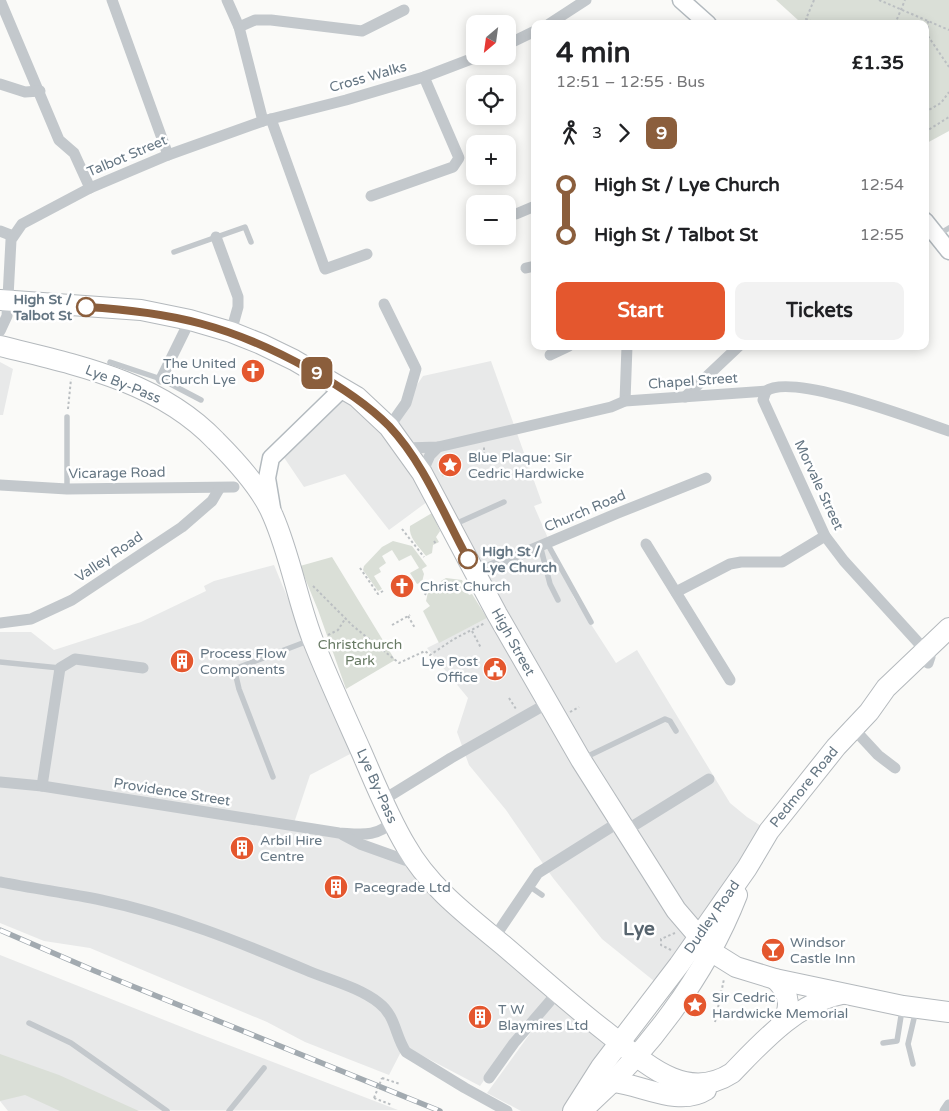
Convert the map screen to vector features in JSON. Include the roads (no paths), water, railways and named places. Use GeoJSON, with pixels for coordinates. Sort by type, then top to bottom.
{"type":"FeatureCollection","features":[{"type":"Feature","properties":{"kind":"highway","name":"High Street"},"geometry":{"type":"LineString","coordinates":[[4,300],[141,310],[190,320],[231,332],[294,360],[343,388],[389,427],[406,448],[422,473],[581,760],[676,910],[712,952],[736,967],[775,979],[910,1007],[949,1012]]}},
{"type":"Feature","properties":{"kind":"highway","name":"Lye By-Pass"},"geometry":{"type":"LineString","coordinates":[[0,346],[118,378],[152,393],[194,420],[216,440],[244,473],[273,515],[317,639],[383,800],[392,821],[418,865],[443,893],[494,938],[620,1043],[653,1068],[689,1085],[701,1085],[724,1078],[779,1027],[809,1004],[823,998],[842,994]]}},
{"type":"Feature","properties":{"kind":"highway","name":"Pedmore Road"},"geometry":{"type":"LineString","coordinates":[[927,656],[949,628]]}},
{"type":"Feature","properties":{"kind":"highway","name":"Pedmore Road"},"geometry":{"type":"LineString","coordinates":[[747,868],[769,830],[853,728],[869,712],[886,688],[927,656],[949,643]]}},
{"type":"Feature","properties":{"kind":"highway","name":"Dudley Road"},"geometry":{"type":"LineString","coordinates":[[572,1111],[601,1067],[747,868]]}},
{"type":"Feature","properties":{"kind":"highway","name":"Dudley Road"},"geometry":{"type":"LineString","coordinates":[[580,1111],[614,1082],[638,1056],[712,952],[725,925],[747,868]]}},
{"type":"Feature","properties":{"kind":"highway"},"geometry":{"type":"LineString","coordinates":[[775,979],[782,986],[789,999],[787,1015],[779,1027]]}},
{"type":"Feature","properties":{"kind":"highway"},"geometry":{"type":"LineString","coordinates":[[614,1082],[678,1097],[701,1093],[724,1078]]}},
{"type":"Feature","properties":{"kind":"street"},"geometry":{"type":"LineString","coordinates":[[112,0],[168,155]]}},
{"type":"Feature","properties":{"kind":"street"},"geometry":{"type":"LineString","coordinates":[[227,0],[239,27],[267,120],[325,268],[367,254]]}},
{"type":"Feature","properties":{"kind":"street"},"geometry":{"type":"LineString","coordinates":[[557,20],[586,0]]}},
{"type":"Feature","properties":{"kind":"street"},"geometry":{"type":"LineString","coordinates":[[681,0],[704,20]]}},
{"type":"Feature","properties":{"kind":"street"},"geometry":{"type":"LineString","coordinates":[[5,1],[59,140],[74,153],[90,188]]}},
{"type":"Feature","properties":{"kind":"street"},"geometry":{"type":"LineString","coordinates":[[239,27],[255,20],[271,20],[362,31],[404,10]]}},
{"type":"Feature","properties":{"kind":"street"},"geometry":{"type":"LineString","coordinates":[[516,40],[531,33]]}},
{"type":"Feature","properties":{"kind":"street","name":"Cross Walks"},"geometry":{"type":"LineString","coordinates":[[267,120],[346,100],[466,61]]}},
{"type":"Feature","properties":{"kind":"street"},"geometry":{"type":"LineString","coordinates":[[371,196],[453,166],[459,158],[424,76]]}},
{"type":"Feature","properties":{"kind":"street"},"geometry":{"type":"LineString","coordinates":[[0,84],[25,92],[40,91]]}},
{"type":"Feature","properties":{"kind":"street","name":"Talbot Street"},"geometry":{"type":"LineString","coordinates":[[13,236],[22,224],[90,188],[168,155],[267,120]]}},
{"type":"Feature","properties":{"kind":"street"},"geometry":{"type":"LineString","coordinates":[[516,214],[531,208]]}},
{"type":"Feature","properties":{"kind":"street"},"geometry":{"type":"LineString","coordinates":[[929,223],[943,232],[949,251]]}},
{"type":"Feature","properties":{"kind":"street"},"geometry":{"type":"LineString","coordinates":[[0,231],[13,236],[4,300],[7,316],[0,331]]}},
{"type":"Feature","properties":{"kind":"street"},"geometry":{"type":"LineString","coordinates":[[216,237],[238,298],[238,307],[231,332]]}},
{"type":"Feature","properties":{"kind":"street"},"geometry":{"type":"LineString","coordinates":[[384,304],[416,369],[406,404],[389,427]]}},
{"type":"Feature","properties":{"kind":"street"},"geometry":{"type":"LineString","coordinates":[[161,379],[190,320]]}},
{"type":"Feature","properties":{"kind":"street"},"geometry":{"type":"LineString","coordinates":[[550,355],[561,350]]}},
{"type":"Feature","properties":{"kind":"street"},"geometry":{"type":"LineString","coordinates":[[625,401],[627,350]]}},
{"type":"Feature","properties":{"kind":"street"},"geometry":{"type":"LineString","coordinates":[[685,397],[735,350]]}},
{"type":"Feature","properties":{"kind":"street","name":"Chapel Street"},"geometry":{"type":"LineString","coordinates":[[406,448],[438,448],[611,407],[625,401],[766,391],[772,387],[800,386],[828,392],[949,431]]}},
{"type":"Feature","properties":{"kind":"street"},"geometry":{"type":"LineString","coordinates":[[273,515],[267,478],[271,458],[343,388]]}},
{"type":"Feature","properties":{"kind":"street","name":"Morvale Street"},"geometry":{"type":"LineString","coordinates":[[766,391],[763,400],[825,536],[844,561],[927,656]]}},
{"type":"Feature","properties":{"kind":"street"},"geometry":{"type":"LineString","coordinates":[[422,473],[430,455],[438,448]]}},
{"type":"Feature","properties":{"kind":"street","name":"Church Road"},"geometry":{"type":"LineString","coordinates":[[476,573],[706,478]]}},
{"type":"Feature","properties":{"kind":"street","name":"Vicarage Road"},"geometry":{"type":"LineString","coordinates":[[0,486],[67,489],[197,487],[219,489],[234,487]]}},
{"type":"Feature","properties":{"kind":"street","name":"Valley Road"},"geometry":{"type":"LineString","coordinates":[[0,624],[31,619],[72,600],[182,527],[212,501],[219,489]]}},
{"type":"Feature","properties":{"kind":"street"},"geometry":{"type":"LineString","coordinates":[[676,592],[730,564],[741,562],[782,562],[825,536]]}},
{"type":"Feature","properties":{"kind":"street"},"geometry":{"type":"LineString","coordinates":[[646,544],[730,680]]}},
{"type":"Feature","properties":{"kind":"street"},"geometry":{"type":"LineString","coordinates":[[927,656],[949,636]]}},
{"type":"Feature","properties":{"kind":"street"},"geometry":{"type":"LineString","coordinates":[[42,786],[60,668],[75,659],[143,668]]}},
{"type":"Feature","properties":{"kind":"street"},"geometry":{"type":"LineString","coordinates":[[383,800],[451,758],[548,703]]}},
{"type":"Feature","properties":{"kind":"street"},"geometry":{"type":"LineString","coordinates":[[853,728],[878,755],[895,768]]}},
{"type":"Feature","properties":{"kind":"street"},"geometry":{"type":"LineString","coordinates":[[494,938],[538,873],[551,863],[709,779]]}},
{"type":"Feature","properties":{"kind":"street","name":"Providence Street"},"geometry":{"type":"LineString","coordinates":[[0,782],[42,786],[339,833],[374,834],[387,828],[392,821]]}},
{"type":"Feature","properties":{"kind":"street","name":"Providence Street"},"geometry":{"type":"LineString","coordinates":[[339,833],[360,844],[418,865]]}},
{"type":"Feature","properties":{"kind":"street"},"geometry":{"type":"LineString","coordinates":[[0,882],[101,900],[182,922],[270,954],[359,992],[379,1002],[388,1012],[396,1026],[402,1046],[406,1052],[507,1111]]}},
{"type":"Feature","properties":{"kind":"street"},"geometry":{"type":"LineString","coordinates":[[489,1078],[514,1043],[550,983]]}},
{"type":"Feature","properties":{"kind":"street"},"geometry":{"type":"LineString","coordinates":[[945,1111],[949,1105]]}},
{"type":"Feature","properties":{"kind":"lane"},"geometry":{"type":"LineString","coordinates":[[174,252],[245,227],[251,242]]}},
{"type":"Feature","properties":{"kind":"lane"},"geometry":{"type":"LineString","coordinates":[[110,362],[161,379],[201,400]]}},
{"type":"Feature","properties":{"kind":"lane"},"geometry":{"type":"LineString","coordinates":[[67,417],[67,489]]}},
{"type":"Feature","properties":{"kind":"lane"},"geometry":{"type":"LineString","coordinates":[[450,526],[504,502]]}},
{"type":"Feature","properties":{"kind":"lane"},"geometry":{"type":"LineString","coordinates":[[544,544],[550,584],[558,600]]}},
{"type":"Feature","properties":{"kind":"lane"},"geometry":{"type":"LineString","coordinates":[[544,544],[590,622]]}},
{"type":"Feature","properties":{"kind":"lane"},"geometry":{"type":"LineString","coordinates":[[273,777],[234,672],[237,668],[317,639]]}},
{"type":"Feature","properties":{"kind":"lane"},"geometry":{"type":"LineString","coordinates":[[0,662],[60,668]]}},
{"type":"Feature","properties":{"kind":"lane"},"geometry":{"type":"LineString","coordinates":[[581,760],[665,719],[670,721],[676,731]]}},
{"type":"Feature","properties":{"kind":"lane"},"geometry":{"type":"LineString","coordinates":[[529,886],[542,895]]}},
{"type":"Feature","properties":{"kind":"lane"},"geometry":{"type":"LineString","coordinates":[[882,1043],[897,1041],[910,1007]]}},
{"type":"Feature","properties":{"kind":"lane"},"geometry":{"type":"LineString","coordinates":[[910,1007],[908,1044],[913,1064]]}},
{"type":"Feature","properties":{"kind":"lane"},"geometry":{"type":"LineString","coordinates":[[29,1023],[70,1042],[167,1111]]}},
{"type":"Feature","properties":{"kind":"lane"},"geometry":{"type":"LineString","coordinates":[[229,1111],[264,1068]]}},
{"type":"Feature","properties":{"kind":"railway"},"geometry":{"type":"LineString","coordinates":[[0,930],[95,971],[440,1111]]}},
{"type":"Feature","properties":{"kind":"place","name":"High St / Talbot St"},"geometry":{"type":"Point","coordinates":[86,307]}},
{"type":"Feature","properties":{"kind":"place","name":"The United Church Lye"},"geometry":{"type":"Point","coordinates":[253,371]}},
{"type":"Feature","properties":{"kind":"place","name":"Blue Plaque: Sir Cedric Hardwicke"},"geometry":{"type":"Point","coordinates":[450,465]}},
{"type":"Feature","properties":{"kind":"place","name":"High St / Lye Church"},"geometry":{"type":"Point","coordinates":[468,559]}},
{"type":"Feature","properties":{"kind":"place","name":"Christ Church"},"geometry":{"type":"Point","coordinates":[402,586]}},
{"type":"Feature","properties":{"kind":"place","name":"Process Flow Components"},"geometry":{"type":"Point","coordinates":[182,661]}},
{"type":"Feature","properties":{"kind":"place","name":"Lye Post Office"},"geometry":{"type":"Point","coordinates":[495,669]}},
{"type":"Feature","properties":{"kind":"place","name":"Arbil Hire Centre"},"geometry":{"type":"Point","coordinates":[242,848]}},
{"type":"Feature","properties":{"kind":"place","name":"Pacegrade Ltd"},"geometry":{"type":"Point","coordinates":[336,887]}},
{"type":"Feature","properties":{"kind":"place","name":"Windsor Castle Inn"},"geometry":{"type":"Point","coordinates":[773,950]}},
{"type":"Feature","properties":{"kind":"place","name":"Sir Cedric Hardwicke Memorial"},"geometry":{"type":"Point","coordinates":[695,1005]}},
{"type":"Feature","properties":{"kind":"place","name":"T W Blaymires Ltd"},"geometry":{"type":"Point","coordinates":[480,1017]}},
{"type":"Feature","properties":{"kind":"district","name":"Lye"},"geometry":{"type":"Point","coordinates":[639,929]}},
{"type":"Feature","properties":{"kind":"park label","name":"Christchurch Park"},"geometry":{"type":"Point","coordinates":[360,652]}}]}
